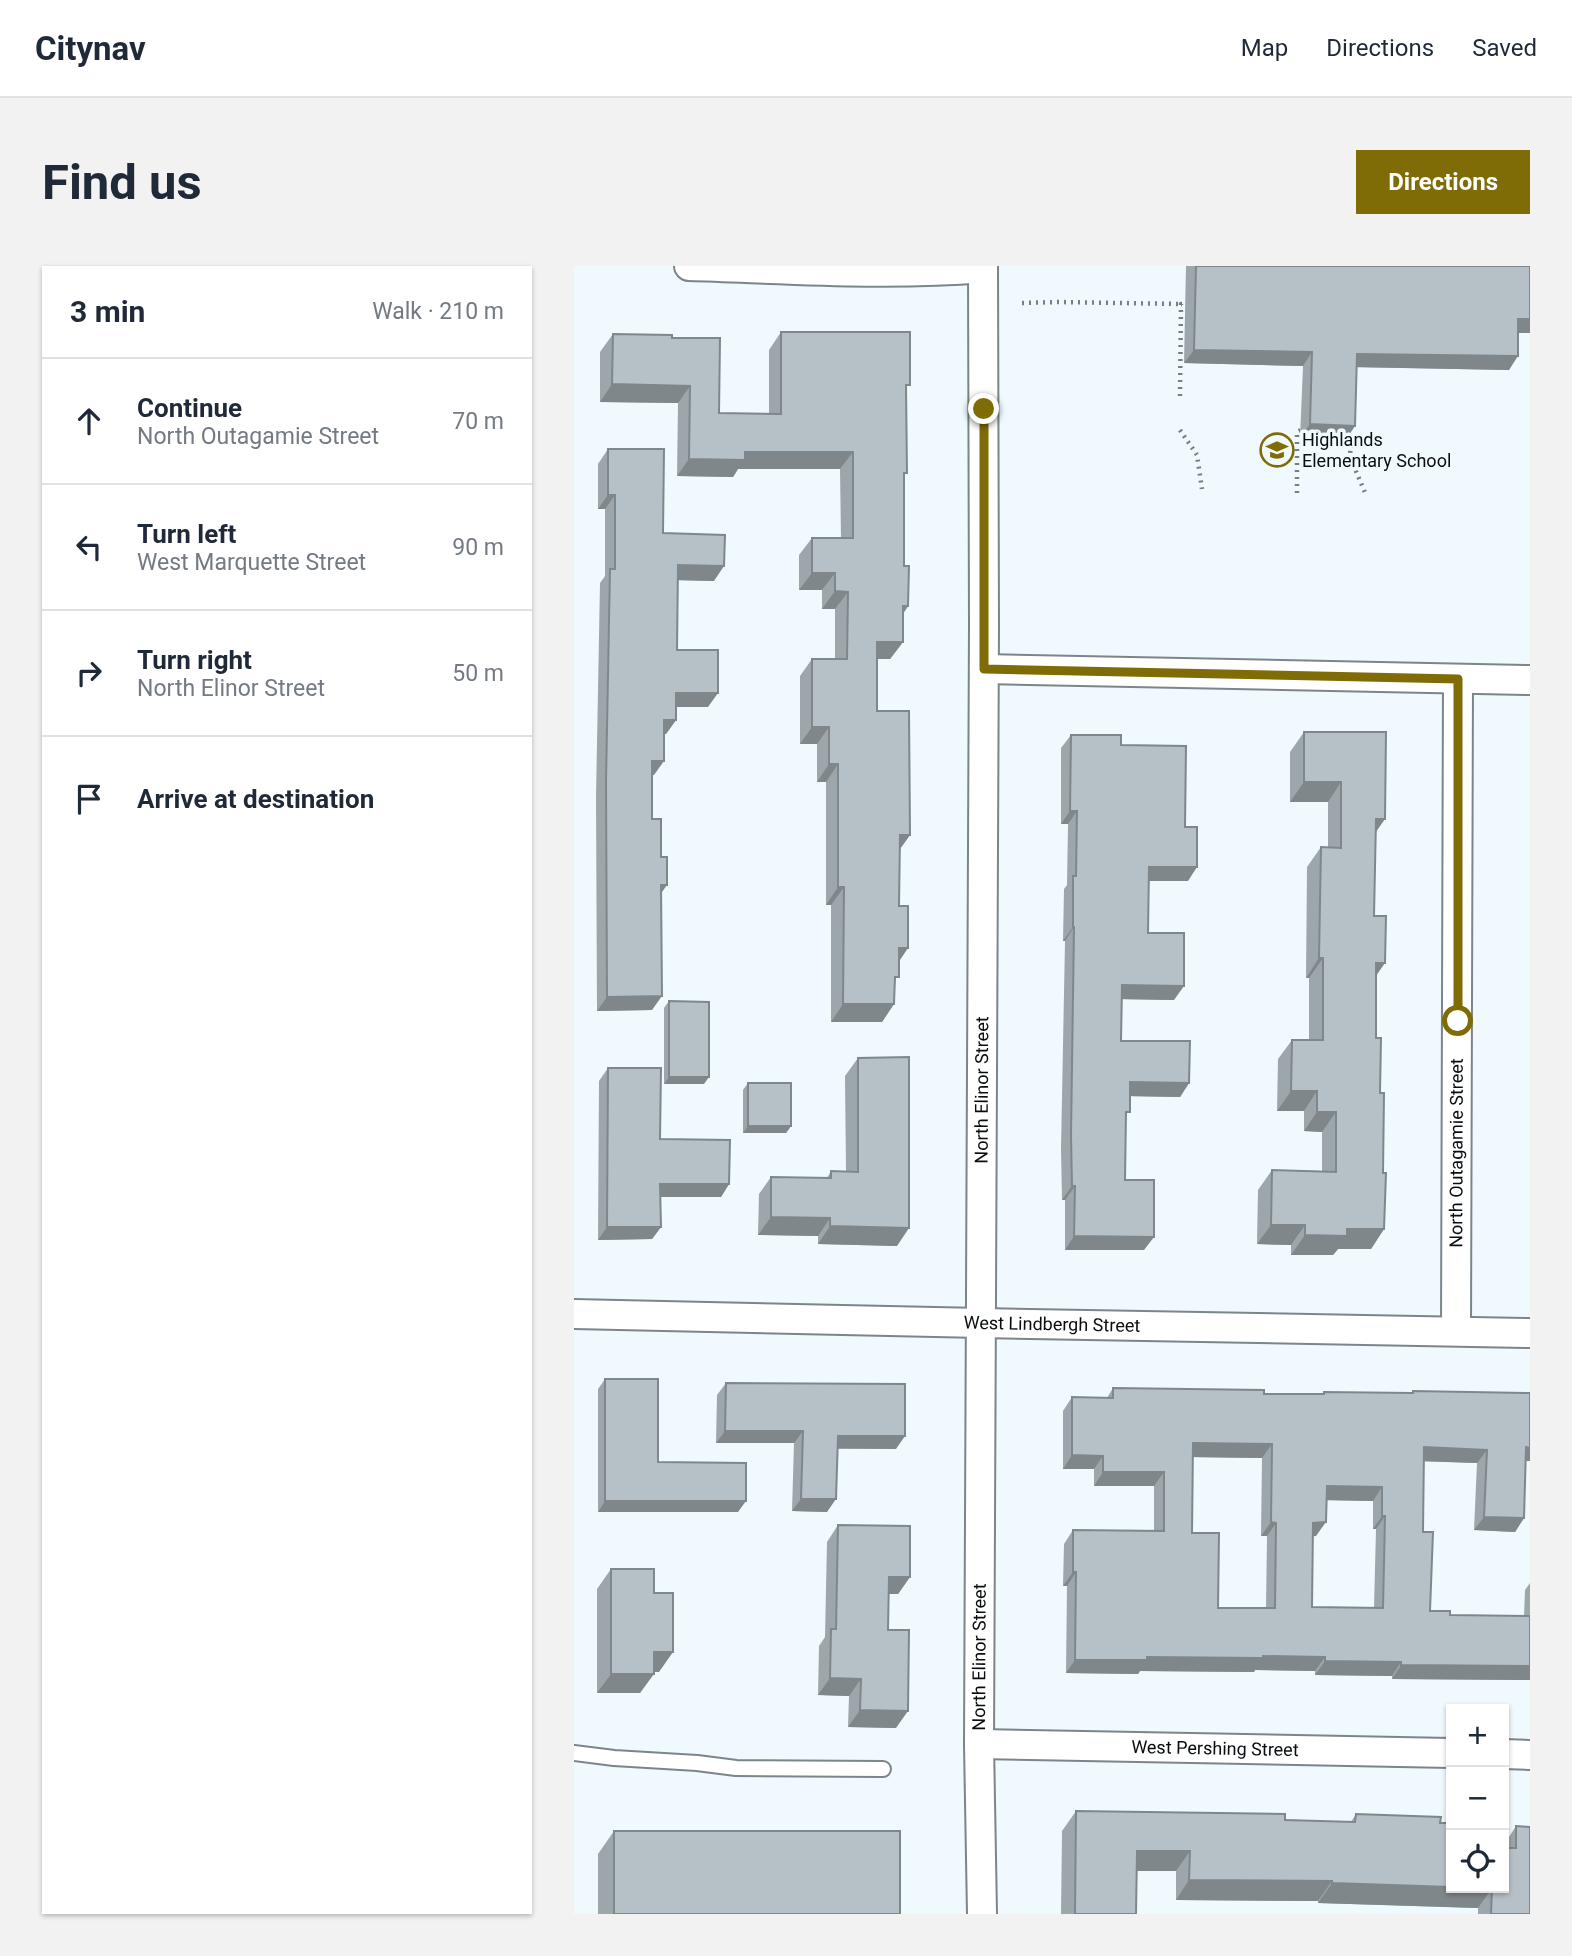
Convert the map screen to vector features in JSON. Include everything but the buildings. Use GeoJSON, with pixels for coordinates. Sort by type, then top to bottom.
{"type":"FeatureCollection","features":[{"type":"Feature","properties":{"kind":"street"},"geometry":{"type":"LineString","coordinates":[[689,266],[941,272],[983,267]]}},
{"type":"Feature","properties":{"kind":"street","name":"North Elinor Street"},"geometry":{"type":"LineString","coordinates":[[982,1914],[979,1744],[983,267]]}},
{"type":"Feature","properties":{"kind":"street"},"geometry":{"type":"LineString","coordinates":[[984,669],[1530,680]]}},
{"type":"Feature","properties":{"kind":"street","name":"North Outagamie Street"},"geometry":{"type":"LineString","coordinates":[[1456,1331],[1458,679]]}},
{"type":"Feature","properties":{"kind":"street","name":"West Lindbergh Street"},"geometry":{"type":"LineString","coordinates":[[574,1314],[1530,1332]]}},
{"type":"Feature","properties":{"kind":"street","name":"West Pershing Street"},"geometry":{"type":"LineString","coordinates":[[979,1744],[1446,1753]]}},
{"type":"Feature","properties":{"kind":"street"},"geometry":{"type":"LineString","coordinates":[[1509,1754],[1530,1755]]}},
{"type":"Feature","properties":{"kind":"lane"},"geometry":{"type":"LineString","coordinates":[[574,1753],[736,1768],[883,1769]]}},
{"type":"Feature","properties":{"kind":"path"},"geometry":{"type":"LineString","coordinates":[[1022,303],[1183,304],[1180,396]]}},
{"type":"Feature","properties":{"kind":"path"},"geometry":{"type":"LineString","coordinates":[[1180,430],[1197,455],[1202,489]]}},
{"type":"Feature","properties":{"kind":"path"},"geometry":{"type":"LineString","coordinates":[[1297,493],[1297,432],[1301,430]]}},
{"type":"Feature","properties":{"kind":"path"},"geometry":{"type":"LineString","coordinates":[[1346,431],[1351,437],[1350,457],[1366,495]]}},
{"type":"Feature","properties":{"kind":"place","name":"Highlands Elementary School"},"geometry":{"type":"Point","coordinates":[1277,450]}},
{"type":"Feature","properties":{"kind":"route"},"geometry":{"type":"LineString","coordinates":[[984,409],[984,669],[1458,679],[1458,1021]]}}]}
